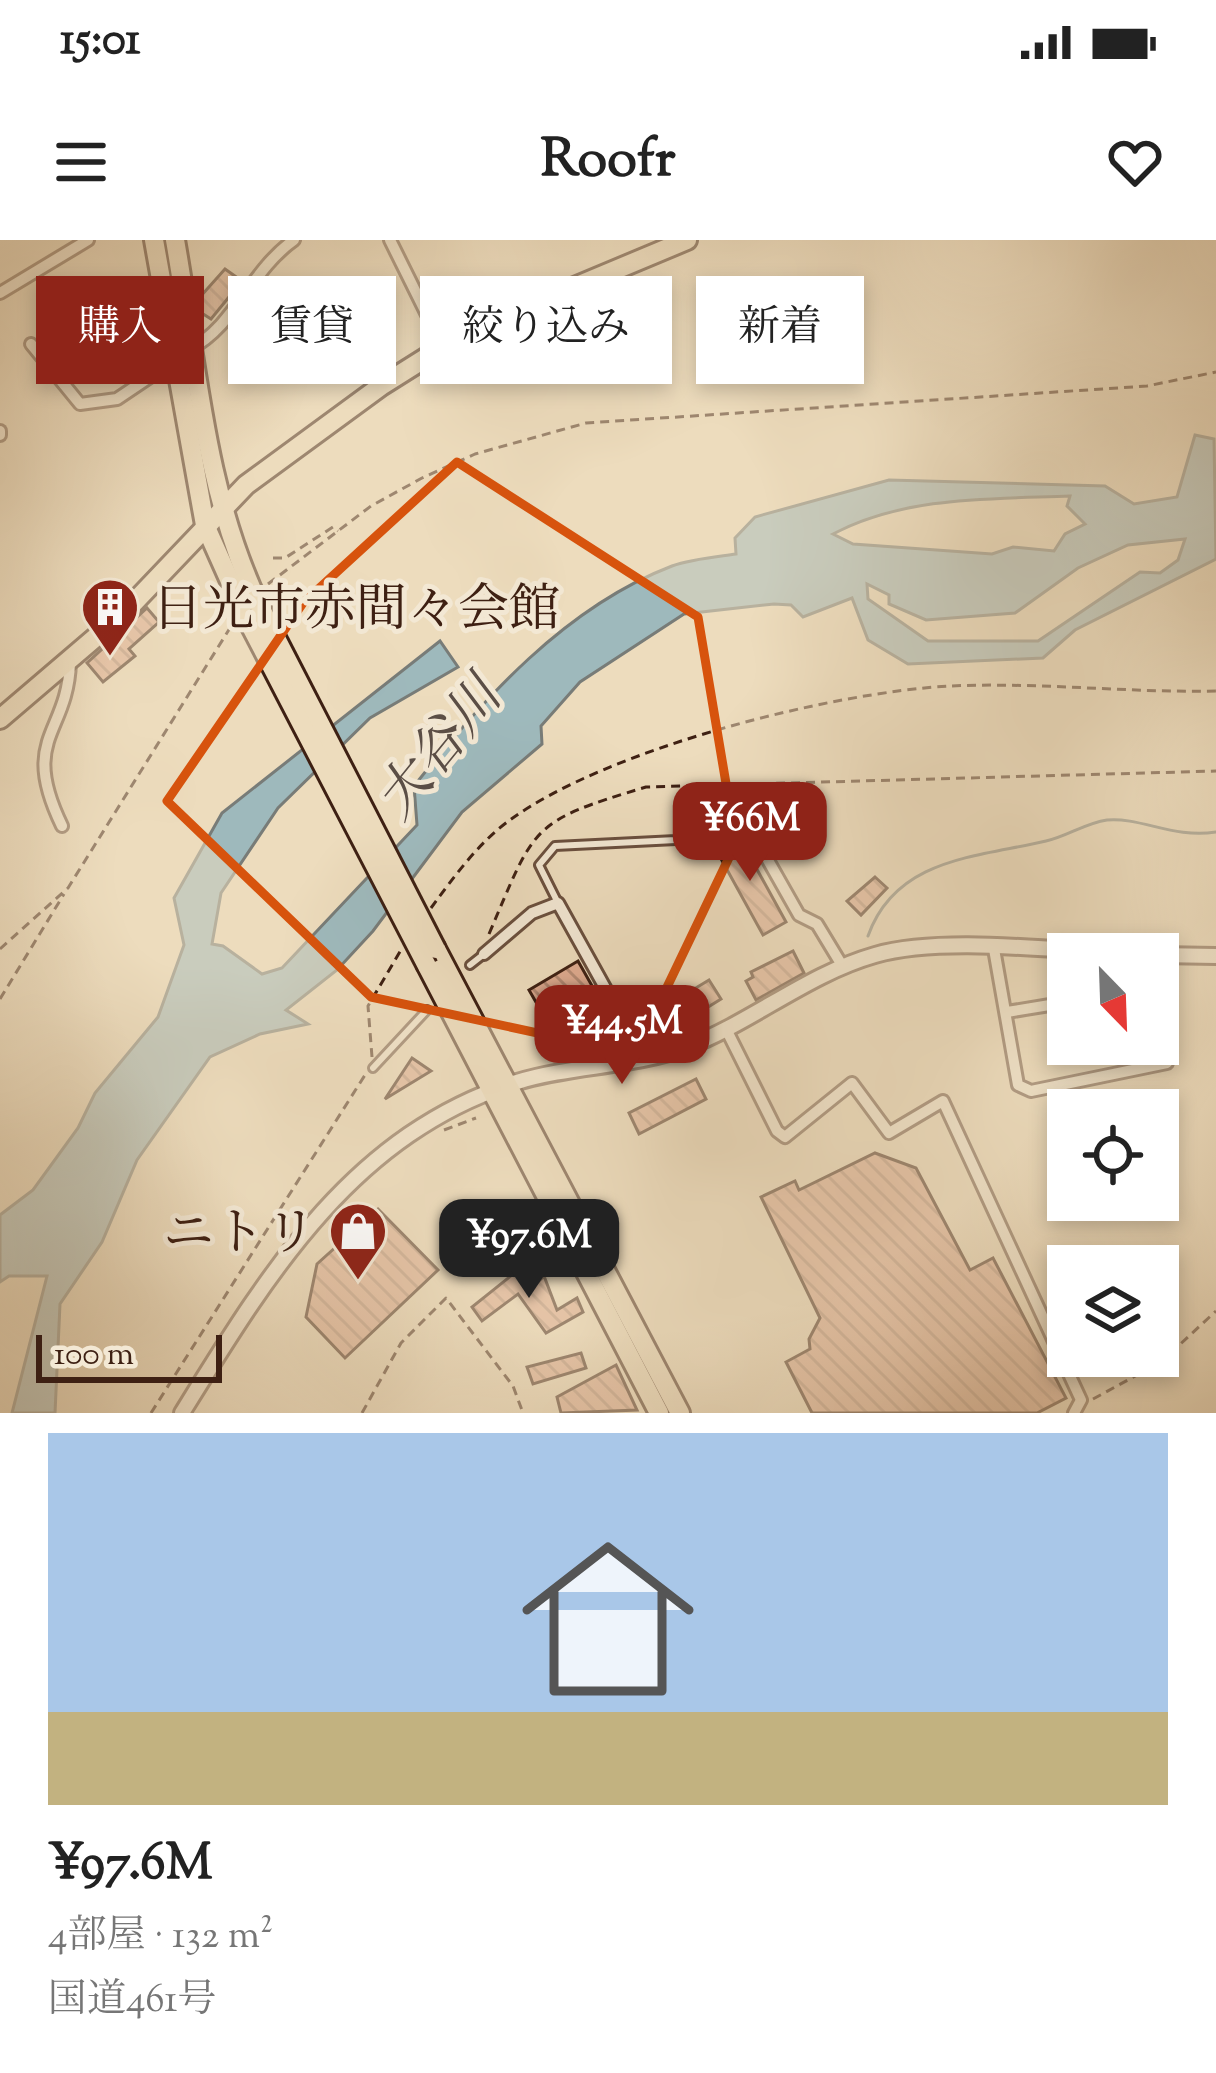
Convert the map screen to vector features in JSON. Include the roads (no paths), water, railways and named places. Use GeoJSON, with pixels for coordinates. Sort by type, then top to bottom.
{"type":"FeatureCollection","features":[{"type":"Feature","properties":{"kind":"main road"},"geometry":{"type":"LineString","coordinates":[[154,240],[161,276]]}},
{"type":"Feature","properties":{"kind":"main road"},"geometry":{"type":"LineString","coordinates":[[175,240],[181,276]]}},
{"type":"Feature","properties":{"kind":"main road"},"geometry":{"type":"LineString","coordinates":[[604,276],[687,240]]}},
{"type":"Feature","properties":{"kind":"main road"},"geometry":{"type":"LineString","coordinates":[[0,719],[124,613],[262,471],[420,362]]}},
{"type":"Feature","properties":{"kind":"main road"},"geometry":{"type":"LineString","coordinates":[[180,384],[205,525],[431,957],[490,1093],[659,1413]]}},
{"type":"Feature","properties":{"kind":"main road"},"geometry":{"type":"LineString","coordinates":[[200,384],[220,510],[250,609]]}},
{"type":"Feature","properties":{"kind":"main road"},"geometry":{"type":"LineString","coordinates":[[431,957],[510,1084],[680,1413]]}},
{"type":"Feature","properties":{"kind":"street"},"geometry":{"type":"LineString","coordinates":[[0,293],[88,240]]}},
{"type":"Feature","properties":{"kind":"street"},"geometry":{"type":"LineString","coordinates":[[204,338],[225,322],[253,275],[294,240]]}},
{"type":"Feature","properties":{"kind":"street"},"geometry":{"type":"LineString","coordinates":[[390,240],[420,300]]}},
{"type":"Feature","properties":{"kind":"street"},"geometry":{"type":"LineString","coordinates":[[31,344],[36,350]]}},
{"type":"Feature","properties":{"kind":"street"},"geometry":{"type":"LineString","coordinates":[[64,384],[80,404],[117,399],[139,384]]}},
{"type":"Feature","properties":{"kind":"street"},"geometry":{"type":"LineString","coordinates":[[62,826],[46,788],[42,761],[70,662]]}},
{"type":"Feature","properties":{"kind":"street"},"geometry":{"type":"LineString","coordinates":[[752,832],[799,915],[817,924],[843,967]]}},
{"type":"Feature","properties":{"kind":"street"},"geometry":{"type":"LineString","coordinates":[[484,954],[532,913],[558,902],[644,1058]]}},
{"type":"Feature","properties":{"kind":"street"},"geometry":{"type":"LineString","coordinates":[[182,1413],[278,1262],[333,1196],[416,1131],[510,1084],[644,1058],[726,1029],[843,967],[901,949],[1047,951]]}},
{"type":"Feature","properties":{"kind":"street"},"geometry":{"type":"LineString","coordinates":[[994,950],[1018,1085],[1031,1090],[1157,1065]]}},
{"type":"Feature","properties":{"kind":"street"},"geometry":{"type":"LineString","coordinates":[[1179,955],[1216,956]]}},
{"type":"Feature","properties":{"kind":"street"},"geometry":{"type":"LineString","coordinates":[[1007,1012],[1047,1005]]}},
{"type":"Feature","properties":{"kind":"street"},"geometry":{"type":"LineString","coordinates":[[726,1029],[785,1137],[852,1083],[890,1133],[943,1101],[1078,1410]]}},
{"type":"Feature","properties":{"kind":"lane"},"geometry":{"type":"LineString","coordinates":[[558,902],[539,865],[544,852],[555,846],[676,840],[736,820],[752,832]]}},
{"type":"Feature","properties":{"kind":"lane"},"geometry":{"type":"LineString","coordinates":[[470,965],[484,954]]}},
{"type":"Feature","properties":{"kind":"lane"},"geometry":{"type":"LineString","coordinates":[[373,1068],[427,1010]]}},
{"type":"Feature","properties":{"kind":"water"},"geometry":{"type":"Polygon","coordinates":[[[1195,435],[1214,439],[1216,559],[1075,630],[1043,658],[908,664],[868,640],[852,598],[803,617],[791,605],[774,604],[684,614],[580,682],[541,726],[542,744],[462,812],[373,931],[337,970],[286,1010],[308,1024],[260,1034],[210,1057],[137,1160],[102,1242],[60,1304],[55,1413],[12,1413],[47,1276],[9,1276],[0,1282],[0,1215],[33,1190],[78,1128],[95,1093],[158,1017],[184,945],[174,898],[222,813],[440,641],[458,667],[370,718],[278,808],[221,893],[212,944],[223,946],[262,974],[282,968],[417,825],[414,786],[468,721],[529,659],[596,605],[633,584],[679,564],[736,554],[735,538],[755,517],[889,480],[1105,486],[1134,504],[1177,497],[1195,435]],[[1070,496],[919,506],[833,534],[853,544],[992,554],[1013,547],[1054,551],[1065,534],[1085,524],[1067,506],[1070,496]],[[1185,539],[1128,545],[1078,568],[1015,613],[926,620],[889,604],[889,595],[867,584],[868,599],[928,641],[1038,641],[1140,572],[1160,573],[1178,560],[1185,539]]]}},
{"type":"Feature","properties":{"kind":"waterway"},"geometry":{"type":"LineString","coordinates":[[868,936],[898,890],[919,875],[968,857],[1053,839],[1107,820],[1186,833],[1216,832]]}},
{"type":"Feature","properties":{"kind":"place","name":"日光市赤間々会館"},"geometry":{"type":"Point","coordinates":[110,658]}},
{"type":"Feature","properties":{"kind":"place","name":"ニトリ"},"geometry":{"type":"Point","coordinates":[358,1282]}},
{"type":"Feature","properties":{"kind":"water label","name":"大谷川"},"geometry":{"type":"Point","coordinates":[437,747]}}]}
